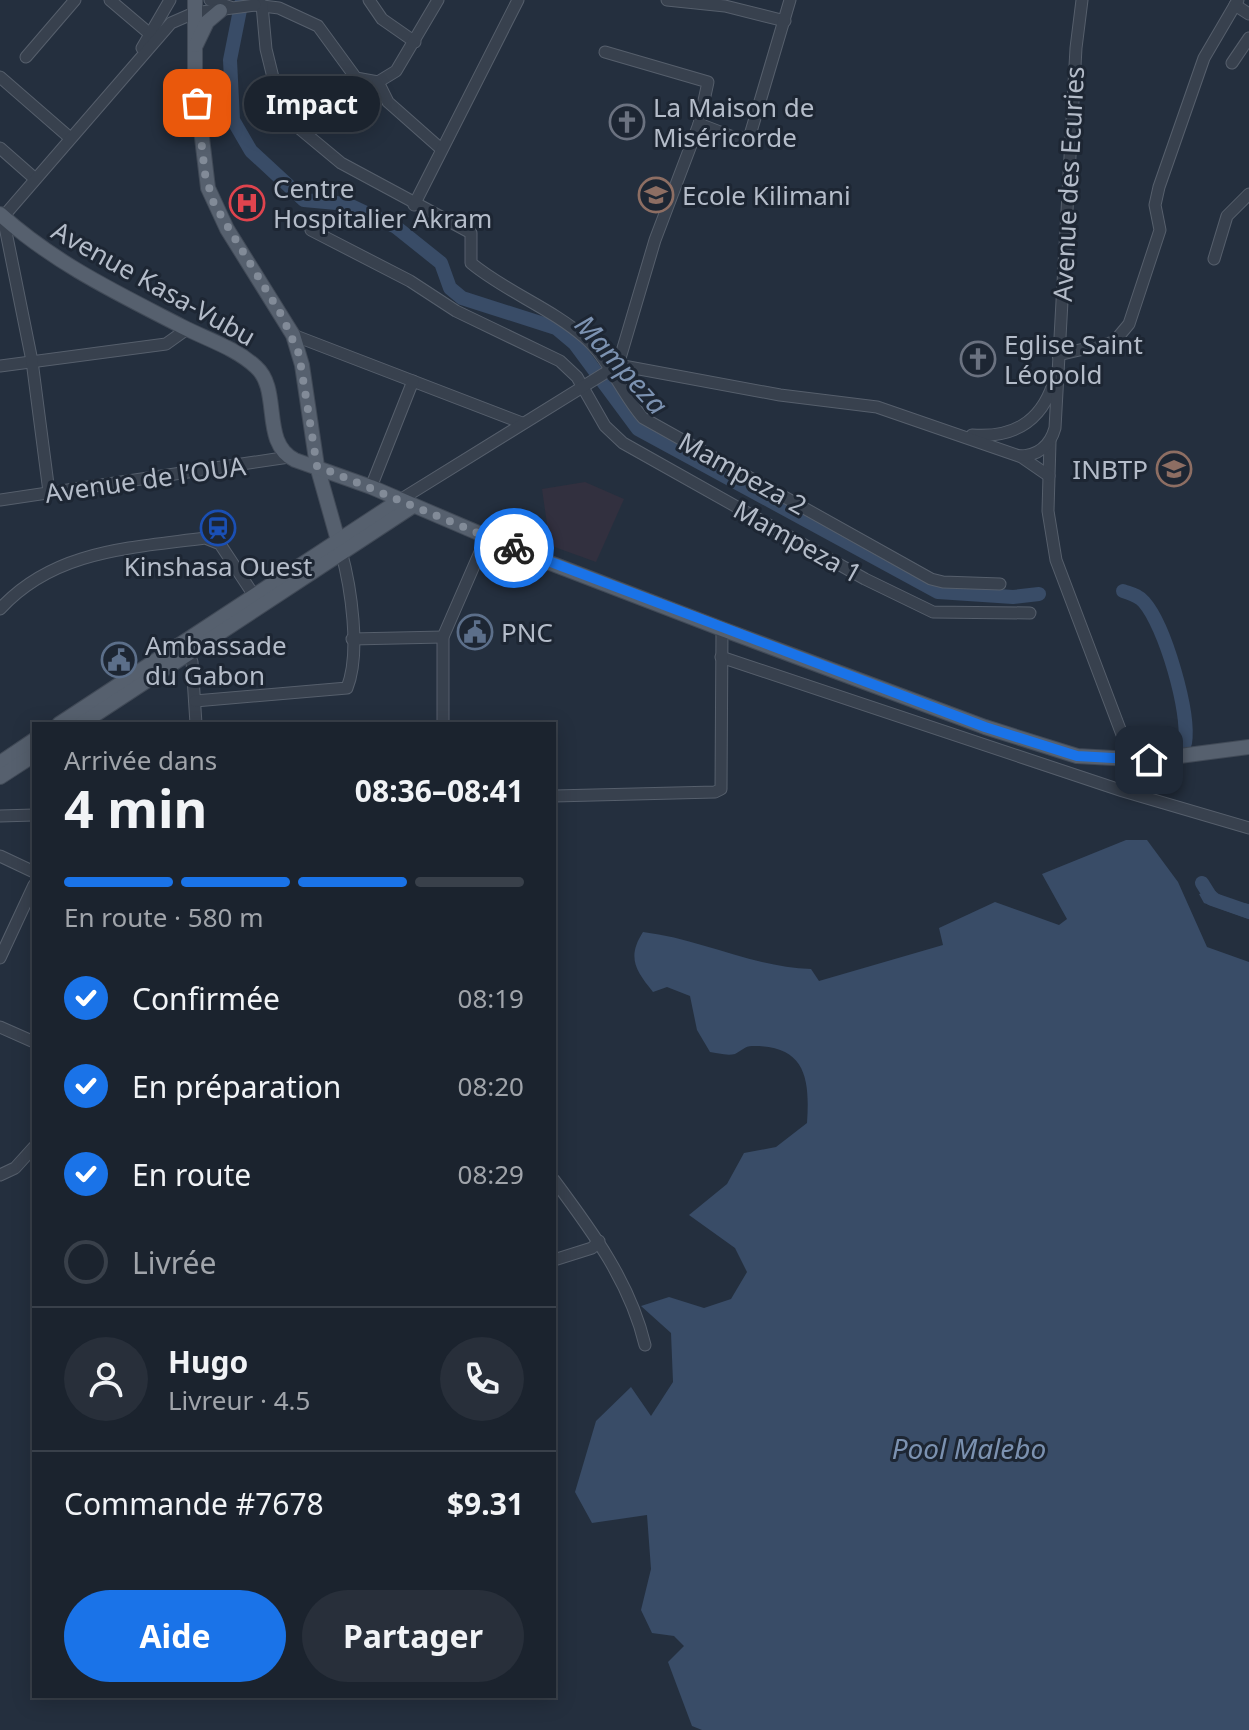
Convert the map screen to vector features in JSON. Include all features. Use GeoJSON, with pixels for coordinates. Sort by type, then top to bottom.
{"type":"FeatureCollection","features":[{"type":"Feature","properties":{"kind":"main road"},"geometry":{"type":"LineString","coordinates":[[194,49],[207,22],[220,6]]}},
{"type":"Feature","properties":{"kind":"main road"},"geometry":{"type":"LineString","coordinates":[[194,7],[194,49],[208,188],[227,229],[293,335],[302,365],[317,466],[340,546]]}},
{"type":"Feature","properties":{"kind":"main road","name":"Avenue Kasa-Vubu"},"geometry":{"type":"LineString","coordinates":[[1,215],[63,264],[228,349],[262,374],[274,432],[289,457]]}},
{"type":"Feature","properties":{"kind":"main road"},"geometry":{"type":"LineString","coordinates":[[289,457],[722,629],[1077,756],[1132,761],[1249,744]]}},
{"type":"Feature","properties":{"kind":"main road"},"geometry":{"type":"LineString","coordinates":[[62,722],[407,503]]}},
{"type":"Feature","properties":{"kind":"main road"},"geometry":{"type":"LineString","coordinates":[[84,722],[253,594],[340,546]]}},
{"type":"Feature","properties":{"kind":"main road"},"geometry":{"type":"LineString","coordinates":[[0,763],[32,741]]}},
{"type":"Feature","properties":{"kind":"main road"},"geometry":{"type":"LineString","coordinates":[[0,777],[32,756]]}},
{"type":"Feature","properties":{"kind":"street"},"geometry":{"type":"LineString","coordinates":[[26,57],[75,0]]}},
{"type":"Feature","properties":{"kind":"street"},"geometry":{"type":"LineString","coordinates":[[110,0],[125,4],[150,34]]}},
{"type":"Feature","properties":{"kind":"street"},"geometry":{"type":"LineString","coordinates":[[129,69],[170,0]]}},
{"type":"Feature","properties":{"kind":"street"},"geometry":{"type":"LineString","coordinates":[[369,0],[382,19],[415,42]]}},
{"type":"Feature","properties":{"kind":"street"},"geometry":{"type":"LineString","coordinates":[[49,492],[32,361],[1,215],[171,23],[194,7],[263,4],[318,26],[356,78],[378,82],[396,71],[438,0]]}},
{"type":"Feature","properties":{"kind":"street"},"geometry":{"type":"LineString","coordinates":[[414,205],[440,148],[518,0]]}},
{"type":"Feature","properties":{"kind":"street"},"geometry":{"type":"LineString","coordinates":[[667,0],[725,6],[785,21]]}},
{"type":"Feature","properties":{"kind":"street"},"geometry":{"type":"LineString","coordinates":[[699,124],[741,140],[750,135],[790,0]]}},
{"type":"Feature","properties":{"kind":"street","name":"Avenue des Ecuries"},"geometry":{"type":"LineString","coordinates":[[1082,0],[1076,48],[1048,511],[1056,560],[1132,761]]}},
{"type":"Feature","properties":{"kind":"street"},"geometry":{"type":"LineString","coordinates":[[1058,362],[1114,342],[1129,324],[1160,230],[1155,205],[1159,187],[1204,58],[1236,2],[1249,14]]}},
{"type":"Feature","properties":{"kind":"street","name":"Mampeza 2"},"geometry":{"type":"LineString","coordinates":[[263,4],[266,49],[282,114],[333,158],[414,205],[471,233],[474,240],[469,261],[586,339],[643,418],[923,575],[943,582],[1000,584]]}},
{"type":"Feature","properties":{"kind":"street"},"geometry":{"type":"LineString","coordinates":[[1232,63],[1249,38]]}},
{"type":"Feature","properties":{"kind":"street"},"geometry":{"type":"LineString","coordinates":[[407,503],[435,479],[609,369],[699,124],[708,82],[605,52]]}},
{"type":"Feature","properties":{"kind":"street"},"geometry":{"type":"LineString","coordinates":[[0,77],[69,137]]}},
{"type":"Feature","properties":{"kind":"street"},"geometry":{"type":"LineString","coordinates":[[378,82],[388,102],[440,148]]}},
{"type":"Feature","properties":{"kind":"street"},"geometry":{"type":"LineString","coordinates":[[0,148],[33,177]]}},
{"type":"Feature","properties":{"kind":"street"},"geometry":{"type":"LineString","coordinates":[[1214,259],[1227,216],[1249,194]]}},
{"type":"Feature","properties":{"kind":"street","name":"Mampeza 1"},"geometry":{"type":"LineString","coordinates":[[311,230],[410,281],[456,311],[560,361],[571,369],[583,385],[605,426],[623,443],[865,579],[933,612],[1030,613]]}},
{"type":"Feature","properties":{"kind":"street"},"geometry":{"type":"LineString","coordinates":[[0,366],[166,344],[187,329]]}},
{"type":"Feature","properties":{"kind":"street"},"geometry":{"type":"LineString","coordinates":[[293,335],[522,423]]}},
{"type":"Feature","properties":{"kind":"street","name":"Avenue des Ecuries"},"geometry":{"type":"LineString","coordinates":[[959,434],[1006,435],[1019,429],[1044,407],[1058,362]]}},
{"type":"Feature","properties":{"kind":"street","name":"Avenue des Ecuries"},"geometry":{"type":"LineString","coordinates":[[609,369],[780,395],[846,401],[906,415],[1019,456],[1049,476]]}},
{"type":"Feature","properties":{"kind":"street"},"geometry":{"type":"LineString","coordinates":[[371,487],[413,381]]}},
{"type":"Feature","properties":{"kind":"street"},"geometry":{"type":"LineString","coordinates":[[1019,456],[1037,453],[1050,442]]}},
{"type":"Feature","properties":{"kind":"street","name":"Avenue de l’OUA"},"geometry":{"type":"LineString","coordinates":[[0,500],[289,457]]}},
{"type":"Feature","properties":{"kind":"street"},"geometry":{"type":"LineString","coordinates":[[443,722],[443,637],[487,536]]}},
{"type":"Feature","properties":{"kind":"street"},"geometry":{"type":"LineString","coordinates":[[0,609],[26,583],[66,561],[205,538],[220,544],[253,594]]}},
{"type":"Feature","properties":{"kind":"street"},"geometry":{"type":"LineString","coordinates":[[195,701],[344,691],[349,684],[352,639],[350,585],[340,546]]}},
{"type":"Feature","properties":{"kind":"street"},"geometry":{"type":"LineString","coordinates":[[556,796],[715,792],[721,789],[722,629]]}},
{"type":"Feature","properties":{"kind":"street"},"geometry":{"type":"LineString","coordinates":[[352,639],[443,637]]}},
{"type":"Feature","properties":{"kind":"street"},"geometry":{"type":"LineString","coordinates":[[186,646],[196,722]]}},
{"type":"Feature","properties":{"kind":"street"},"geometry":{"type":"LineString","coordinates":[[721,657],[1123,791],[1249,828]]}},
{"type":"Feature","properties":{"kind":"street"},"geometry":{"type":"LineString","coordinates":[[0,816],[32,815]]}},
{"type":"Feature","properties":{"kind":"street"},"geometry":{"type":"LineString","coordinates":[[0,856],[32,871]]}},
{"type":"Feature","properties":{"kind":"street"},"geometry":{"type":"LineString","coordinates":[[0,958],[32,889]]}},
{"type":"Feature","properties":{"kind":"street"},"geometry":{"type":"LineString","coordinates":[[0,1027],[32,1041]]}},
{"type":"Feature","properties":{"kind":"street"},"geometry":{"type":"LineString","coordinates":[[0,1175],[15,1168],[32,1149]]}},
{"type":"Feature","properties":{"kind":"street"},"geometry":{"type":"LineString","coordinates":[[556,1183],[599,1241],[638,1313],[645,1345]]}},
{"type":"Feature","properties":{"kind":"street"},"geometry":{"type":"LineString","coordinates":[[556,1259],[592,1248],[599,1241]]}},
{"type":"Feature","properties":{"kind":"shaded area"},"geometry":{"type":"Polygon","coordinates":[[[585,482],[624,499],[596,562],[549,545],[546,539],[549,538],[542,489],[585,482]]]}},
{"type":"Feature","properties":{"kind":"water","name":"Pool Malebo"},"geometry":{"type":"Polygon","coordinates":[[[1126,840],[1147,840],[1178,882],[1207,947],[1249,962],[1249,1730],[702,1730],[692,1726],[668,1662],[684,1646],[674,1636],[652,1633],[641,1610],[651,1569],[647,1515],[592,1523],[575,1492],[596,1421],[631,1387],[651,1416],[673,1382],[671,1333],[641,1306],[669,1297],[704,1308],[731,1299],[747,1272],[735,1248],[689,1215],[727,1184],[744,1153],[776,1147],[807,1123],[807,1092],[801,1068],[784,1051],[752,1046],[732,1055],[710,1052],[697,1030],[690,996],[667,987],[653,992],[642,977],[634,956],[638,941],[643,932],[685,940],[768,963],[811,969],[819,981],[943,945],[939,928],[995,902],[1059,925],[1067,919],[1042,874],[1126,840]]]}},
{"type":"Feature","properties":{"kind":"water"},"geometry":{"type":"Polygon","coordinates":[[[1215,891],[1226,900],[1249,904],[1249,919],[1204,903],[1199,894],[1215,891]]]}},
{"type":"Feature","properties":{"kind":"waterway","name":"Mampeza"},"geometry":{"type":"LineString","coordinates":[[242,0],[230,60],[233,120],[251,151],[304,200],[347,204],[396,227],[441,263],[450,288],[462,298],[556,328],[575,344],[638,429],[938,592],[1013,597],[1039,594]]}},
{"type":"Feature","properties":{"kind":"waterway","name":"Mampeza"},"geometry":{"type":"LineString","coordinates":[[1123,591],[1144,602],[1168,649],[1184,711],[1185,743]]}},
{"type":"Feature","properties":{"kind":"waterway","name":"Mampeza"},"geometry":{"type":"LineString","coordinates":[[1202,883],[1212,899],[1249,912]]}},
{"type":"Feature","properties":{"kind":"way so far"},"geometry":{"type":"LineString","coordinates":[[197,103],[205,174],[214,204],[293,335],[302,365],[317,466],[514,548]]}},
{"type":"Feature","properties":{"kind":"place","name":"Impact"},"geometry":{"type":"Point","coordinates":[197,103]}},
{"type":"Feature","properties":{"kind":"place","name":"La Maison de Miséricorde"},"geometry":{"type":"Point","coordinates":[627,122]}},
{"type":"Feature","properties":{"kind":"place","name":"Ecole Kilimani"},"geometry":{"type":"Point","coordinates":[656,195]}},
{"type":"Feature","properties":{"kind":"place","name":"Centre Hospitalier Akram"},"geometry":{"type":"Point","coordinates":[247,203]}},
{"type":"Feature","properties":{"kind":"place","name":"Eglise Saint Léopold"},"geometry":{"type":"Point","coordinates":[978,359]}},
{"type":"Feature","properties":{"kind":"place","name":"INBTP"},"geometry":{"type":"Point","coordinates":[1174,469]}},
{"type":"Feature","properties":{"kind":"place","name":"Kinshasa Ouest"},"geometry":{"type":"Point","coordinates":[218,528]}},
{"type":"Feature","properties":{"kind":"place","name":"PNC"},"geometry":{"type":"Point","coordinates":[475,632]}},
{"type":"Feature","properties":{"kind":"place","name":"Ambassade du Gabon"},"geometry":{"type":"Point","coordinates":[119,660]}},
{"type":"Feature","properties":{"kind":"route"},"geometry":{"type":"LineString","coordinates":[[514,548],[985,727],[1077,756],[1102,760],[1149,760]]}}]}
